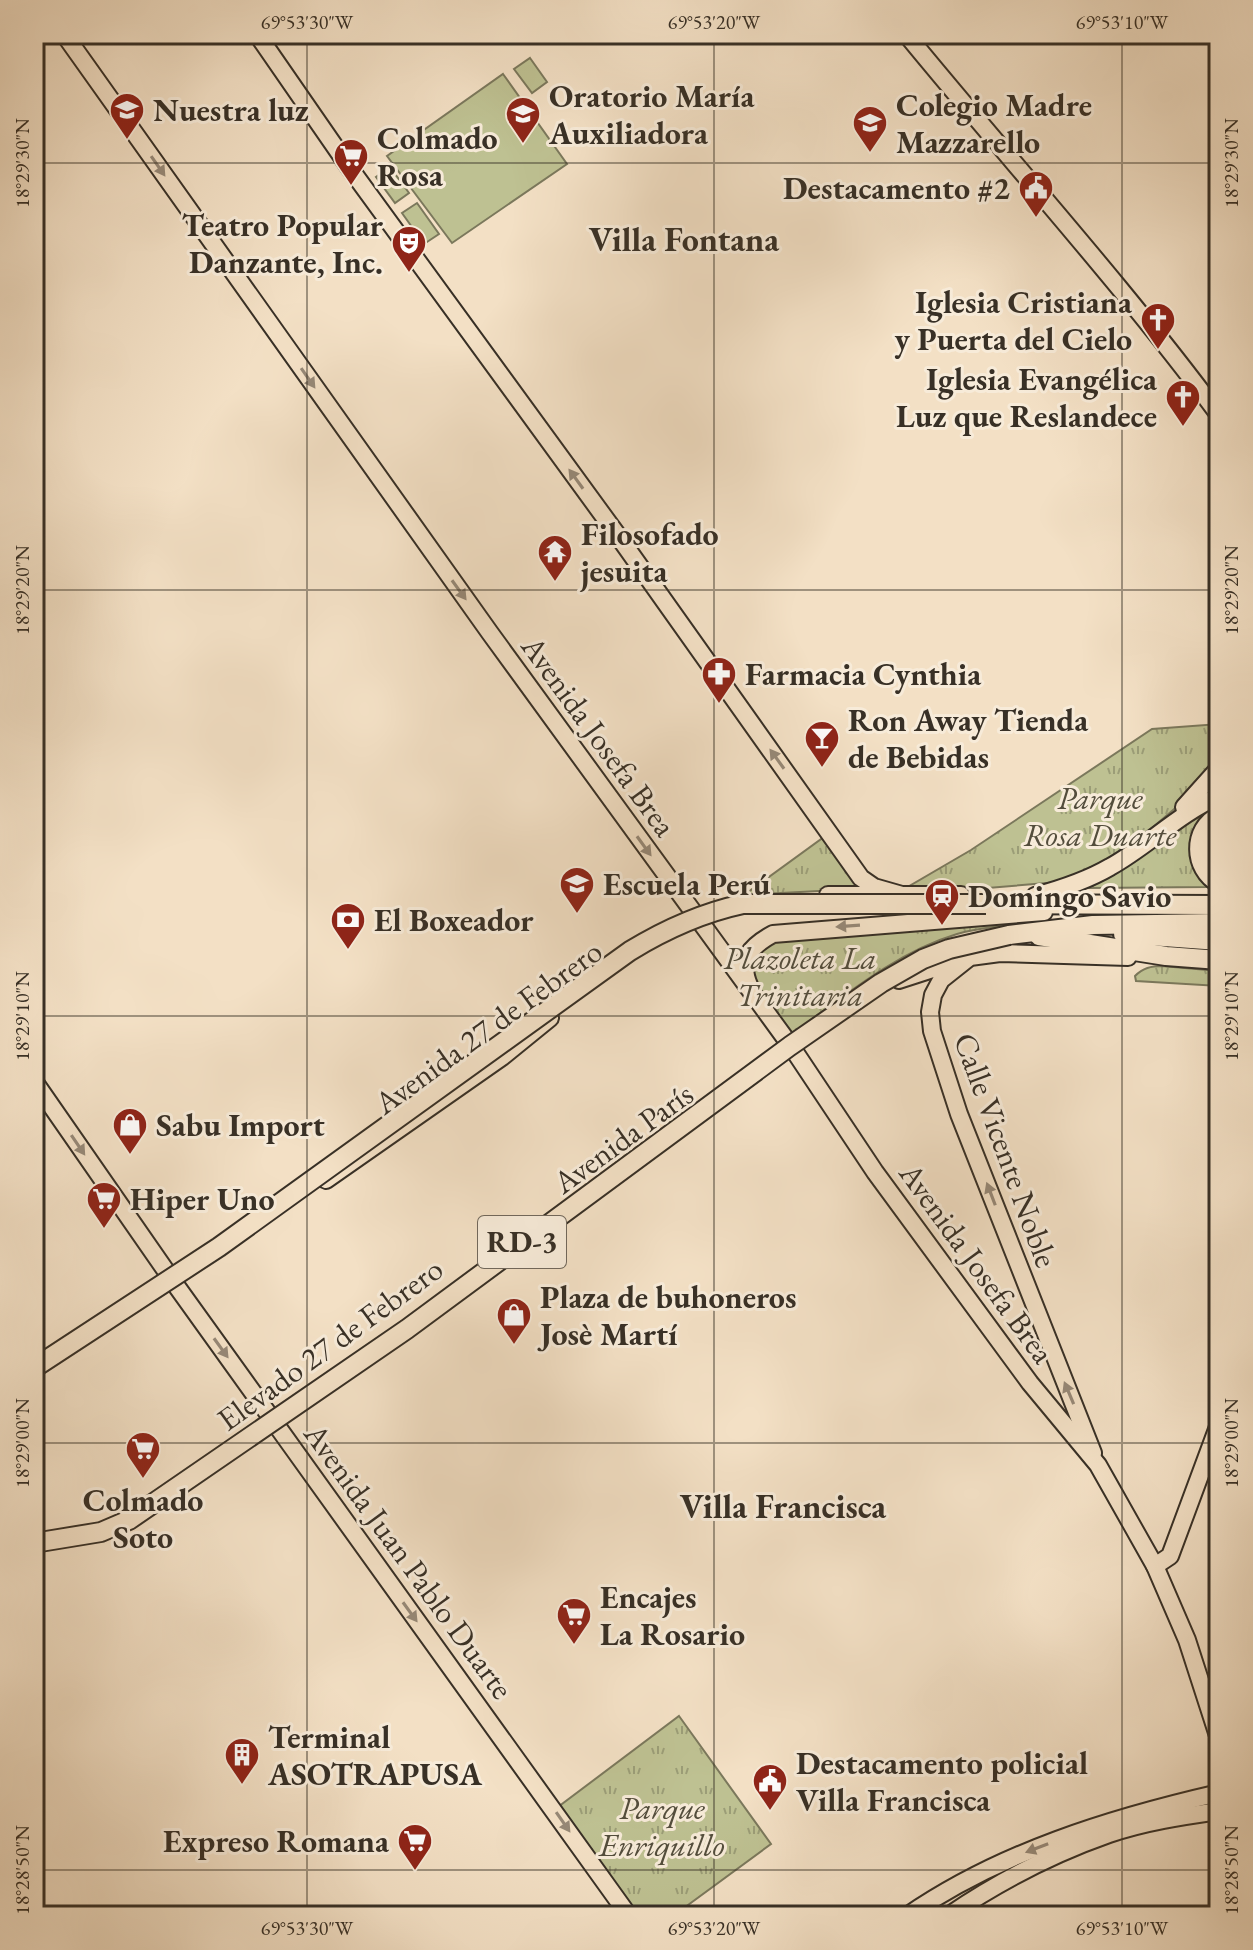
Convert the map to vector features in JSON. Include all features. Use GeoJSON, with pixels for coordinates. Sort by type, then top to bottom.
{"type":"FeatureCollection","features":[{"type":"Feature","properties":{"kind":"highway"},"geometry":{"type":"LineString","coordinates":[[1219,816],[1206,828],[1198,846],[1203,868],[1219,883]]}},
{"type":"Feature","properties":{"kind":"highway"},"geometry":{"type":"LineString","coordinates":[[34,1368],[219,1247],[630,951],[682,923],[706,913],[743,904],[1036,904]]}},
{"type":"Feature","properties":{"kind":"highway"},"geometry":{"type":"LineString","coordinates":[[1008,904],[1219,905]]}},
{"type":"Feature","properties":{"kind":"highway","name":"RD-3"},"geometry":{"type":"LineString","coordinates":[[1016,934],[1138,923],[1219,923]]}},
{"type":"Feature","properties":{"kind":"highway"},"geometry":{"type":"LineString","coordinates":[[1048,929],[1219,941]]}},
{"type":"Feature","properties":{"kind":"highway"},"geometry":{"type":"LineString","coordinates":[[1016,934],[1166,956],[1219,960]]}},
{"type":"Feature","properties":{"kind":"highway","name":"Elevado 27 de Febrero"},"geometry":{"type":"LineString","coordinates":[[34,1543],[101,1532],[129,1520],[407,1329],[790,1046],[881,983],[923,959],[949,949],[1016,934]]}},
{"type":"Feature","properties":{"kind":"main road","name":"Avenida Josefa Brea"},"geometry":{"type":"LineString","coordinates":[[64,34],[455,585],[793,1049],[875,1172],[1030,1383],[1098,1465]]}},
{"type":"Feature","properties":{"kind":"main road"},"geometry":{"type":"LineString","coordinates":[[257,34],[349,167],[621,540],[861,878],[874,887],[902,895]]}},
{"type":"Feature","properties":{"kind":"main road"},"geometry":{"type":"LineString","coordinates":[[906,34],[1114,283],[1219,415]]}},
{"type":"Feature","properties":{"kind":"main road"},"geometry":{"type":"LineString","coordinates":[[1157,833],[1219,768]]}},
{"type":"Feature","properties":{"kind":"main road"},"geometry":{"type":"LineString","coordinates":[[696,917],[708,907],[743,898],[902,895],[1036,904],[1112,866],[1199,805],[1219,796]]}},
{"type":"Feature","properties":{"kind":"main road"},"geometry":{"type":"LineString","coordinates":[[757,1002],[746,976],[745,965],[755,943],[773,934],[1036,904],[1075,896],[1105,906]]}},
{"type":"Feature","properties":{"kind":"main road","name":"Avenida 27 de Febrero"},"geometry":{"type":"LineString","coordinates":[[34,1376],[232,1248],[502,1057],[563,1008],[696,917],[1036,904]]}},
{"type":"Feature","properties":{"kind":"main road"},"geometry":{"type":"LineString","coordinates":[[970,957],[1000,953],[1166,956]]}},
{"type":"Feature","properties":{"kind":"main road","name":"Avenida París"},"geometry":{"type":"LineString","coordinates":[[34,1551],[98,1540],[122,1530],[196,1482],[408,1333],[534,1237],[793,1049],[891,982],[970,957]]}},
{"type":"Feature","properties":{"kind":"main road","name":"Calle Vicente Noble"},"geometry":{"type":"LineString","coordinates":[[970,957],[941,980],[933,995],[930,1012],[932,1031],[959,1114],[1098,1465]]}},
{"type":"Feature","properties":{"kind":"main road","name":"Avenida Juan Pablo Duarte"},"geometry":{"type":"LineString","coordinates":[[34,1081],[175,1284],[629,1916]]}},
{"type":"Feature","properties":{"kind":"main road"},"geometry":{"type":"LineString","coordinates":[[1155,1566],[1170,1556],[1219,1424]]}},
{"type":"Feature","properties":{"kind":"main road"},"geometry":{"type":"LineString","coordinates":[[1098,1465],[1155,1566],[1187,1640],[1219,1739]]}},
{"type":"Feature","properties":{"kind":"main road"},"geometry":{"type":"LineString","coordinates":[[1201,1797],[1219,1784]]}},
{"type":"Feature","properties":{"kind":"main road"},"geometry":{"type":"LineString","coordinates":[[907,1916],[1009,1859],[1099,1824],[1219,1793]]}},
{"type":"Feature","properties":{"kind":"main road"},"geometry":{"type":"LineString","coordinates":[[948,1916],[998,1884],[1111,1833],[1219,1811]]}},
{"type":"Feature","properties":{"kind":"green space"},"geometry":{"type":"Polygon","coordinates":[[[530,58],[547,82],[532,93],[514,69],[530,58]]]}},
{"type":"Feature","properties":{"kind":"green space"},"geometry":{"type":"Polygon","coordinates":[[[503,74],[567,164],[452,243],[387,156],[503,74]]]}},
{"type":"Feature","properties":{"kind":"green space"},"geometry":{"type":"Polygon","coordinates":[[[390,167],[409,193],[395,203],[376,177],[390,167]]]}},
{"type":"Feature","properties":{"kind":"green space"},"geometry":{"type":"Polygon","coordinates":[[[417,203],[439,234],[424,244],[402,213],[417,203]]]}},
{"type":"Feature","properties":{"kind":"green space","name":"Parque Rosa Duarte"},"geometry":{"type":"Polygon","coordinates":[[[1219,724],[1219,762],[1193,793],[1125,851],[1071,881],[951,891],[906,888],[971,850],[1152,729],[1219,724]]]}},
{"type":"Feature","properties":{"kind":"green space"},"geometry":{"type":"Polygon","coordinates":[[[1219,801],[1219,809],[1198,827],[1191,844],[1195,863],[1207,887],[1090,888],[1219,801]]]}},
{"type":"Feature","properties":{"kind":"green space"},"geometry":{"type":"Polygon","coordinates":[[[1219,822],[1219,876],[1210,870],[1204,846],[1219,822]]]}},
{"type":"Feature","properties":{"kind":"green space"},"geometry":{"type":"Polygon","coordinates":[[[824,837],[857,883],[857,889],[744,895],[824,837]]]}},
{"type":"Feature","properties":{"kind":"green space","name":"Plazoleta La Trinitaria"},"geometry":{"type":"Polygon","coordinates":[[[1035,919],[1036,923],[986,928],[934,942],[869,978],[789,1036],[761,998],[751,975],[753,956],[773,939],[1035,919]]]}},
{"type":"Feature","properties":{"kind":"green space"},"geometry":{"type":"Polygon","coordinates":[[[1162,966],[1219,971],[1219,986],[1136,981],[1135,976],[1141,971],[1162,966]]]}},
{"type":"Feature","properties":{"kind":"green space","name":"Parque Enriquillo"},"geometry":{"type":"Polygon","coordinates":[[[679,1716],[771,1844],[673,1916],[629,1916],[554,1810],[679,1716]]]}},
{"type":"Feature","properties":{"kind":"place","name":"Nuestra luz"},"geometry":{"type":"Point","coordinates":[127,141]}},
{"type":"Feature","properties":{"kind":"place","name":"Oratorio María Auxiliadora"},"geometry":{"type":"Point","coordinates":[523,145]}},
{"type":"Feature","properties":{"kind":"place","name":"Colegio Madre Mazzarello"},"geometry":{"type":"Point","coordinates":[870,154]}},
{"type":"Feature","properties":{"kind":"place","name":"Colmado Rosa"},"geometry":{"type":"Point","coordinates":[351,187]}},
{"type":"Feature","properties":{"kind":"place","name":"Destacamento #2"},"geometry":{"type":"Point","coordinates":[1036,219]}},
{"type":"Feature","properties":{"kind":"place","name":"Teatro Popular Danzante, Inc."},"geometry":{"type":"Point","coordinates":[409,274]}},
{"type":"Feature","properties":{"kind":"place","name":"Iglesia Cristiana y Puerta del Cielo"},"geometry":{"type":"Point","coordinates":[1158,351]}},
{"type":"Feature","properties":{"kind":"place","name":"Iglesia Evangélica Luz que Reslandece"},"geometry":{"type":"Point","coordinates":[1183,428]}},
{"type":"Feature","properties":{"kind":"place","name":"Filosofado jesuita"},"geometry":{"type":"Point","coordinates":[555,583]}},
{"type":"Feature","properties":{"kind":"place","name":"Farmacia Cynthia"},"geometry":{"type":"Point","coordinates":[719,705]}},
{"type":"Feature","properties":{"kind":"place","name":"Ron Away Tienda de Bebidas"},"geometry":{"type":"Point","coordinates":[822,769]}},
{"type":"Feature","properties":{"kind":"place","name":"Escuela Perú"},"geometry":{"type":"Point","coordinates":[577,915]}},
{"type":"Feature","properties":{"kind":"place","name":"Domingo Savio"},"geometry":{"type":"Point","coordinates":[942,927]}},
{"type":"Feature","properties":{"kind":"place","name":"El Boxeador"},"geometry":{"type":"Point","coordinates":[348,951]}},
{"type":"Feature","properties":{"kind":"place","name":"Sabu Import"},"geometry":{"type":"Point","coordinates":[130,1156]}},
{"type":"Feature","properties":{"kind":"place","name":"Hiper Uno"},"geometry":{"type":"Point","coordinates":[104,1230]}},
{"type":"Feature","properties":{"kind":"place","name":"Plaza de buhoneros Josè Martí"},"geometry":{"type":"Point","coordinates":[514,1346]}},
{"type":"Feature","properties":{"kind":"place","name":"Colmado Soto"},"geometry":{"type":"Point","coordinates":[143,1480]}},
{"type":"Feature","properties":{"kind":"place","name":"Encajes La Rosario"},"geometry":{"type":"Point","coordinates":[574,1646]}},
{"type":"Feature","properties":{"kind":"place","name":"Terminal ASOTRAPUSA"},"geometry":{"type":"Point","coordinates":[242,1786]}},
{"type":"Feature","properties":{"kind":"place","name":"Destacamento policial Villa Francisca"},"geometry":{"type":"Point","coordinates":[770,1812]}},
{"type":"Feature","properties":{"kind":"place","name":"Expreso Romana"},"geometry":{"type":"Point","coordinates":[415,1872]}},
{"type":"Feature","properties":{"kind":"district","name":"Villa Fontana"},"geometry":{"type":"Point","coordinates":[684,239]}},
{"type":"Feature","properties":{"kind":"district","name":"Villa Francisca"},"geometry":{"type":"Point","coordinates":[783,1506]}}]}
